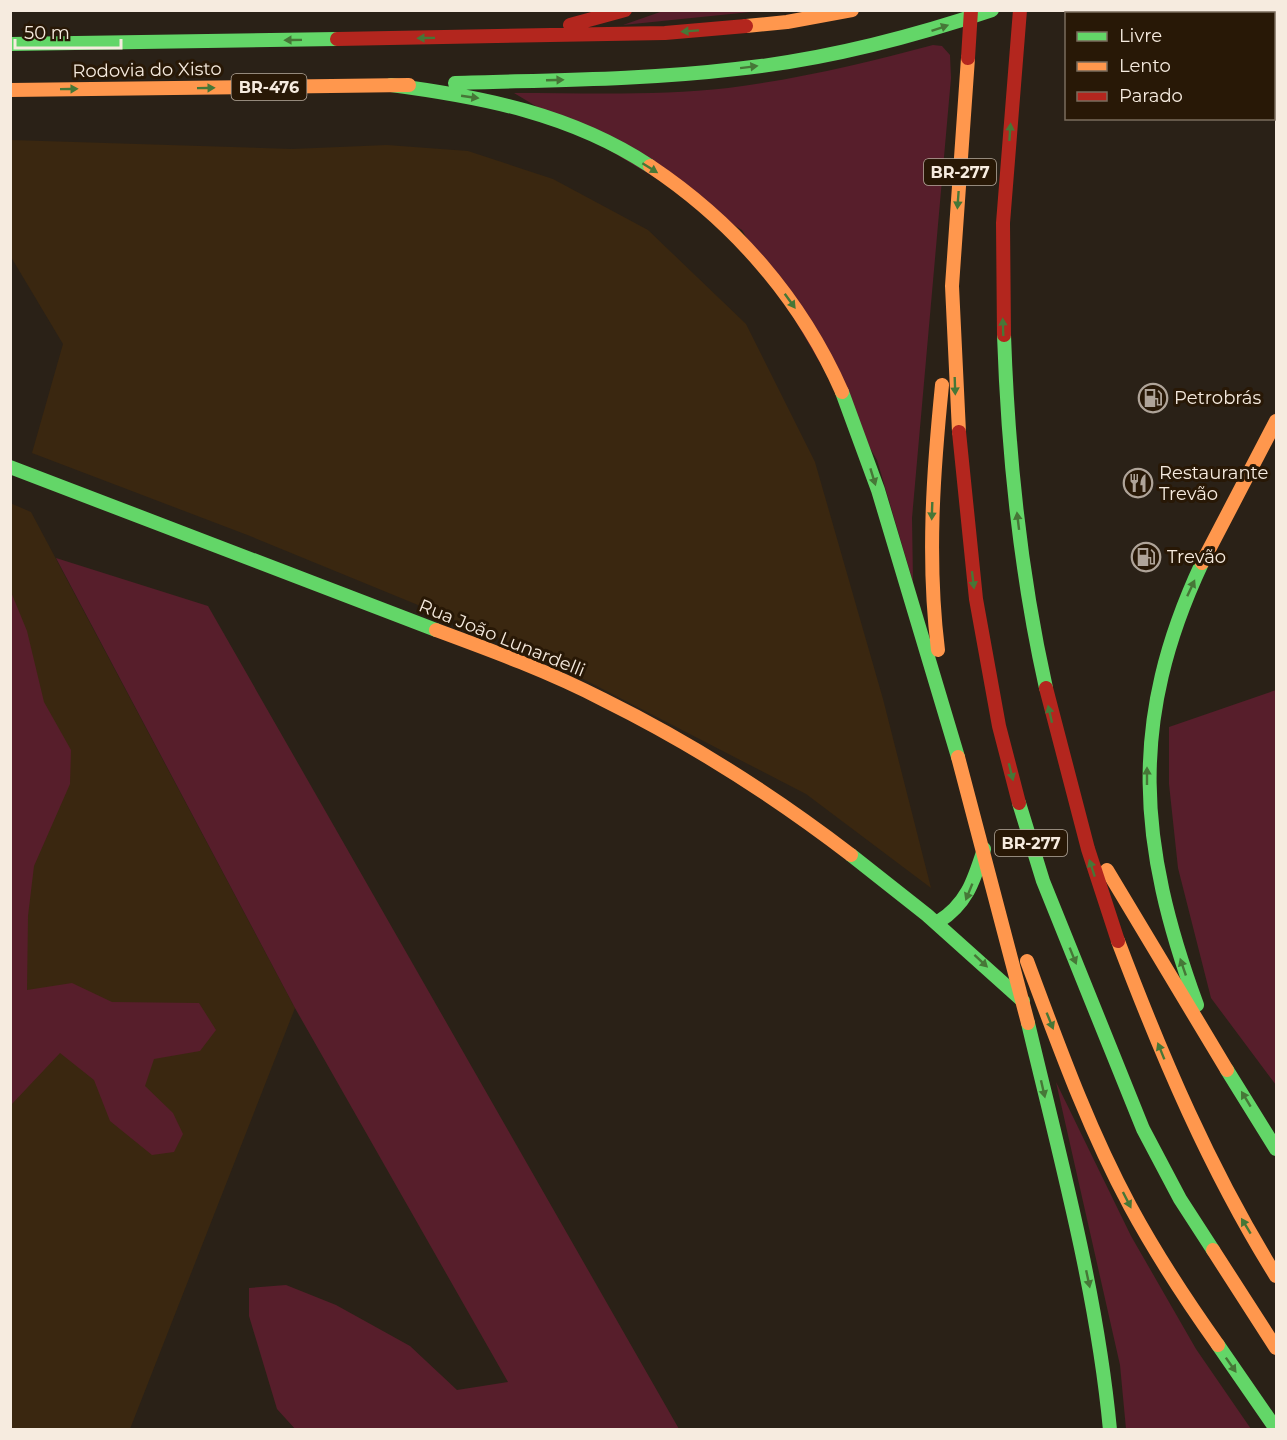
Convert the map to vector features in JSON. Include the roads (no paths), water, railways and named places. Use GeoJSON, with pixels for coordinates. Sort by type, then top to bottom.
{"type":"FeatureCollection","features":[{"type":"Feature","properties":{"kind":"main road"},"geometry":{"type":"LineString","coordinates":[[527,36],[625,10]]}},
{"type":"Feature","properties":{"kind":"main road"},"geometry":{"type":"LineString","coordinates":[[527,36],[728,28],[852,10]]}},
{"type":"Feature","properties":{"kind":"main road","name":"BR-277"},"geometry":{"type":"LineString","coordinates":[[971,10],[952,286],[961,469],[976,599],[999,726],[1026,828],[1064,934],[1143,1129],[1180,1199],[1276,1348]]}},
{"type":"Feature","properties":{"kind":"main road"},"geometry":{"type":"LineString","coordinates":[[391,85],[640,77],[760,66],[830,54],[929,32],[992,10]]}},
{"type":"Feature","properties":{"kind":"main road","name":"BR-277"},"geometry":{"type":"LineString","coordinates":[[1020,10],[1003,225],[1002,291],[1008,429],[1035,643],[1063,771],[1092,869],[1116,936],[1179,1096],[1230,1200],[1276,1276]]}},
{"type":"Feature","properties":{"kind":"main road","name":"Rodovia do Xisto"},"geometry":{"type":"LineString","coordinates":[[10,44],[527,36]]}},
{"type":"Feature","properties":{"kind":"main road"},"geometry":{"type":"LineString","coordinates":[[391,85],[481,98],[525,109],[568,123],[610,143],[657,172],[705,208],[743,243],[809,327],[853,418],[952,732],[984,849],[1023,1001],[1095,1314],[1110,1430]]}},
{"type":"Feature","properties":{"kind":"main road","name":"Rodovia do Xisto"},"geometry":{"type":"LineString","coordinates":[[10,90],[391,85]]}},
{"type":"Feature","properties":{"kind":"main road"},"geometry":{"type":"LineString","coordinates":[[952,286],[936,451],[931,556],[936,639],[952,732]]}},
{"type":"Feature","properties":{"kind":"main road"},"geometry":{"type":"LineString","coordinates":[[1257,1092],[1211,1041],[1185,974],[1161,892],[1149,816],[1148,754],[1160,675],[1182,608],[1276,421]]}},
{"type":"Feature","properties":{"kind":"main road","name":"Rua João Lunardelli"},"geometry":{"type":"LineString","coordinates":[[10,467],[488,651],[602,699],[672,736],[756,789],[843,849],[938,922],[1023,1001]]}},
{"type":"Feature","properties":{"kind":"main road"},"geometry":{"type":"LineString","coordinates":[[1063,771],[1111,881],[1276,1149]]}},
{"type":"Feature","properties":{"kind":"main road"},"geometry":{"type":"LineString","coordinates":[[938,922],[952,914],[969,897],[984,849]]}},
{"type":"Feature","properties":{"kind":"main road"},"geometry":{"type":"LineString","coordinates":[[984,849],[1093,1124],[1130,1206],[1189,1301],[1276,1429]]}},
{"type":"Feature","properties":{"kind":"place","name":"Petrobrás"},"geometry":{"type":"Point","coordinates":[1153,398]}},
{"type":"Feature","properties":{"kind":"place","name":"Restaurante Trevão"},"geometry":{"type":"Point","coordinates":[1138,483]}},
{"type":"Feature","properties":{"kind":"place","name":"Trevão"},"geometry":{"type":"Point","coordinates":[1146,557]}}]}
